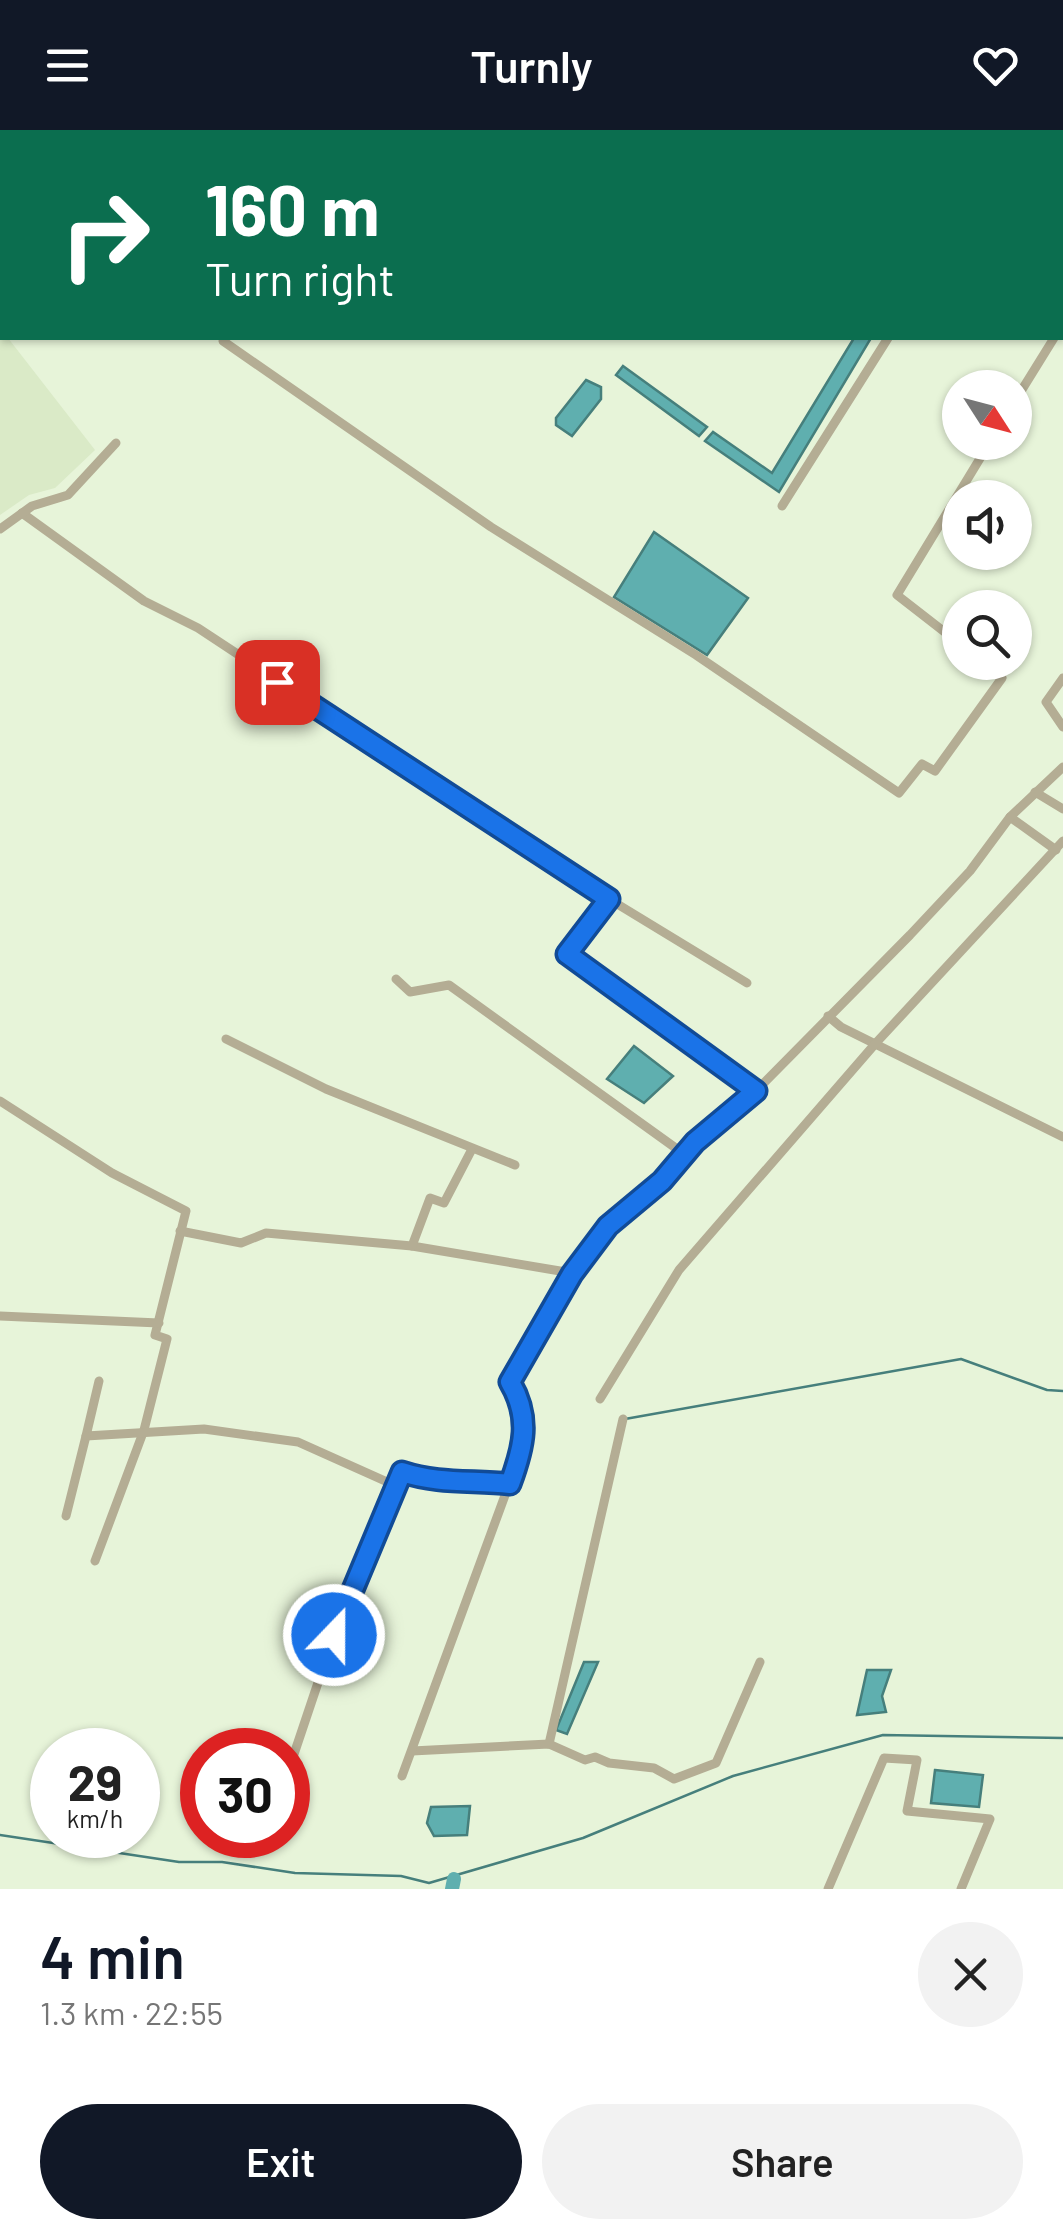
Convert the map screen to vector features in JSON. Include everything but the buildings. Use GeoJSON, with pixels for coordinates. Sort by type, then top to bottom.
{"type":"FeatureCollection","features":[{"type":"Feature","properties":{"kind":"street"},"geometry":{"type":"LineString","coordinates":[[782,506],[887,340]]}},
{"type":"Feature","properties":{"kind":"street"},"geometry":{"type":"LineString","coordinates":[[1032,374],[1053,340]]}},
{"type":"Feature","properties":{"kind":"street"},"geometry":{"type":"LineString","coordinates":[[223,341],[491,527],[696,655],[899,793],[922,764],[934,771],[1001,680]]}},
{"type":"Feature","properties":{"kind":"street"},"geometry":{"type":"LineString","coordinates":[[0,529],[48,498],[68,495],[116,443]]}},
{"type":"Feature","properties":{"kind":"street"},"geometry":{"type":"LineString","coordinates":[[942,630],[897,596],[979,460]]}},
{"type":"Feature","properties":{"kind":"street"},"geometry":{"type":"LineString","coordinates":[[22,514],[144,601],[198,628],[609,899],[747,983]]}},
{"type":"Feature","properties":{"kind":"street"},"geometry":{"type":"LineString","coordinates":[[1063,678],[1046,702],[1063,727]]}},
{"type":"Feature","properties":{"kind":"street"},"geometry":{"type":"LineString","coordinates":[[402,1776],[522,1449],[522,1404],[510,1382],[572,1274],[608,1226],[662,1181],[684,1154],[756,1091],[970,871],[1010,817],[1063,767]]}},
{"type":"Feature","properties":{"kind":"street"},"geometry":{"type":"LineString","coordinates":[[1035,792],[1063,809]]}},
{"type":"Feature","properties":{"kind":"street"},"geometry":{"type":"LineString","coordinates":[[600,1399],[678,1270],[876,1044],[1060,846],[1010,817]]}},
{"type":"Feature","properties":{"kind":"street"},"geometry":{"type":"LineString","coordinates":[[609,899],[567,954],[756,1091]]}},
{"type":"Feature","properties":{"kind":"street"},"geometry":{"type":"LineString","coordinates":[[396,978],[410,992],[449,985],[684,1154]]}},
{"type":"Feature","properties":{"kind":"street"},"geometry":{"type":"LineString","coordinates":[[828,1016],[1063,1137]]}},
{"type":"Feature","properties":{"kind":"street"},"geometry":{"type":"LineString","coordinates":[[226,1039],[326,1089],[471,1151],[515,1165]]}},
{"type":"Feature","properties":{"kind":"street"},"geometry":{"type":"LineString","coordinates":[[0,1101],[112,1173],[186,1211],[154,1335],[167,1339],[144,1430],[95,1561]]}},
{"type":"Feature","properties":{"kind":"street"},"geometry":{"type":"LineString","coordinates":[[412,1246],[430,1198],[444,1203],[471,1151]]}},
{"type":"Feature","properties":{"kind":"street"},"geometry":{"type":"LineString","coordinates":[[180,1232],[242,1243],[266,1234],[412,1246],[572,1274]]}},
{"type":"Feature","properties":{"kind":"street"},"geometry":{"type":"LineString","coordinates":[[0,1316],[159,1323]]}},
{"type":"Feature","properties":{"kind":"street"},"geometry":{"type":"LineString","coordinates":[[66,1516],[100,1381]]}},
{"type":"Feature","properties":{"kind":"street"},"geometry":{"type":"LineString","coordinates":[[549,1744],[624,1419]]}},
{"type":"Feature","properties":{"kind":"street"},"geometry":{"type":"LineString","coordinates":[[86,1436],[204,1429],[298,1442],[394,1485]]}},
{"type":"Feature","properties":{"kind":"street"},"geometry":{"type":"LineString","coordinates":[[303,1728],[334,1635],[402,1472],[434,1482],[451,1478],[510,1484]]}},
{"type":"Feature","properties":{"kind":"street"},"geometry":{"type":"LineString","coordinates":[[412,1751],[549,1744],[585,1760],[595,1757],[609,1763],[654,1768],[669,1779],[698,1771],[719,1758],[760,1662]]}},
{"type":"Feature","properties":{"kind":"street"},"geometry":{"type":"LineString","coordinates":[[828,1889],[884,1758],[917,1760],[907,1811],[990,1820],[961,1889]]}},
{"type":"Feature","properties":{"kind":"shaded area"},"geometry":{"type":"Polygon","coordinates":[[[0,340],[10,340],[95,450],[55,488],[29,495],[0,515],[0,340]]]}},
{"type":"Feature","properties":{"kind":"water"},"geometry":{"type":"Polygon","coordinates":[[[853,340],[870,340],[779,492],[705,441],[713,432],[772,473],[853,340]]]}},
{"type":"Feature","properties":{"kind":"water"},"geometry":{"type":"Polygon","coordinates":[[[623,366],[707,427],[699,436],[616,375],[623,366]]]}},
{"type":"Feature","properties":{"kind":"water"},"geometry":{"type":"Polygon","coordinates":[[[586,380],[601,387],[601,399],[572,436],[556,425],[556,418],[586,380]]]}},
{"type":"Feature","properties":{"kind":"water"},"geometry":{"type":"Polygon","coordinates":[[[654,532],[748,598],[707,655],[614,597],[654,532]]]}},
{"type":"Feature","properties":{"kind":"water"},"geometry":{"type":"Polygon","coordinates":[[[634,1046],[673,1076],[644,1103],[607,1079],[634,1046]]]}},
{"type":"Feature","properties":{"kind":"water"},"geometry":{"type":"Polygon","coordinates":[[[584,1662],[598,1662],[567,1734],[556,1730],[584,1662]]]}},
{"type":"Feature","properties":{"kind":"water"},"geometry":{"type":"Polygon","coordinates":[[[867,1670],[891,1670],[882,1696],[886,1712],[857,1715],[867,1670]]]}},
{"type":"Feature","properties":{"kind":"water"},"geometry":{"type":"Polygon","coordinates":[[[935,1770],[983,1775],[979,1807],[931,1803],[935,1770]]]}},
{"type":"Feature","properties":{"kind":"water"},"geometry":{"type":"Polygon","coordinates":[[[470,1806],[467,1835],[434,1836],[427,1823],[431,1807],[470,1806]]]}},
{"type":"Feature","properties":{"kind":"waterway"},"geometry":{"type":"LineString","coordinates":[[625,1419],[961,1359],[1047,1390],[1063,1391]]}},
{"type":"Feature","properties":{"kind":"waterway"},"geometry":{"type":"LineString","coordinates":[[0,1835],[179,1862],[222,1862],[295,1873],[401,1876],[429,1883],[583,1838],[733,1776],[883,1735],[1063,1738]]}},
{"type":"Feature","properties":{"kind":"waterway"},"geometry":{"type":"LineString","coordinates":[[452,1889],[454,1879]]}},
{"type":"Feature","properties":{"kind":"route"},"geometry":{"type":"LineString","coordinates":[[277,682],[609,899],[567,954],[756,1091],[695,1142],[662,1181],[608,1226],[572,1274],[510,1382],[522,1404],[525,1422],[522,1449],[510,1484],[451,1478],[445,1483],[434,1482],[402,1472],[334,1635]]}}]}
